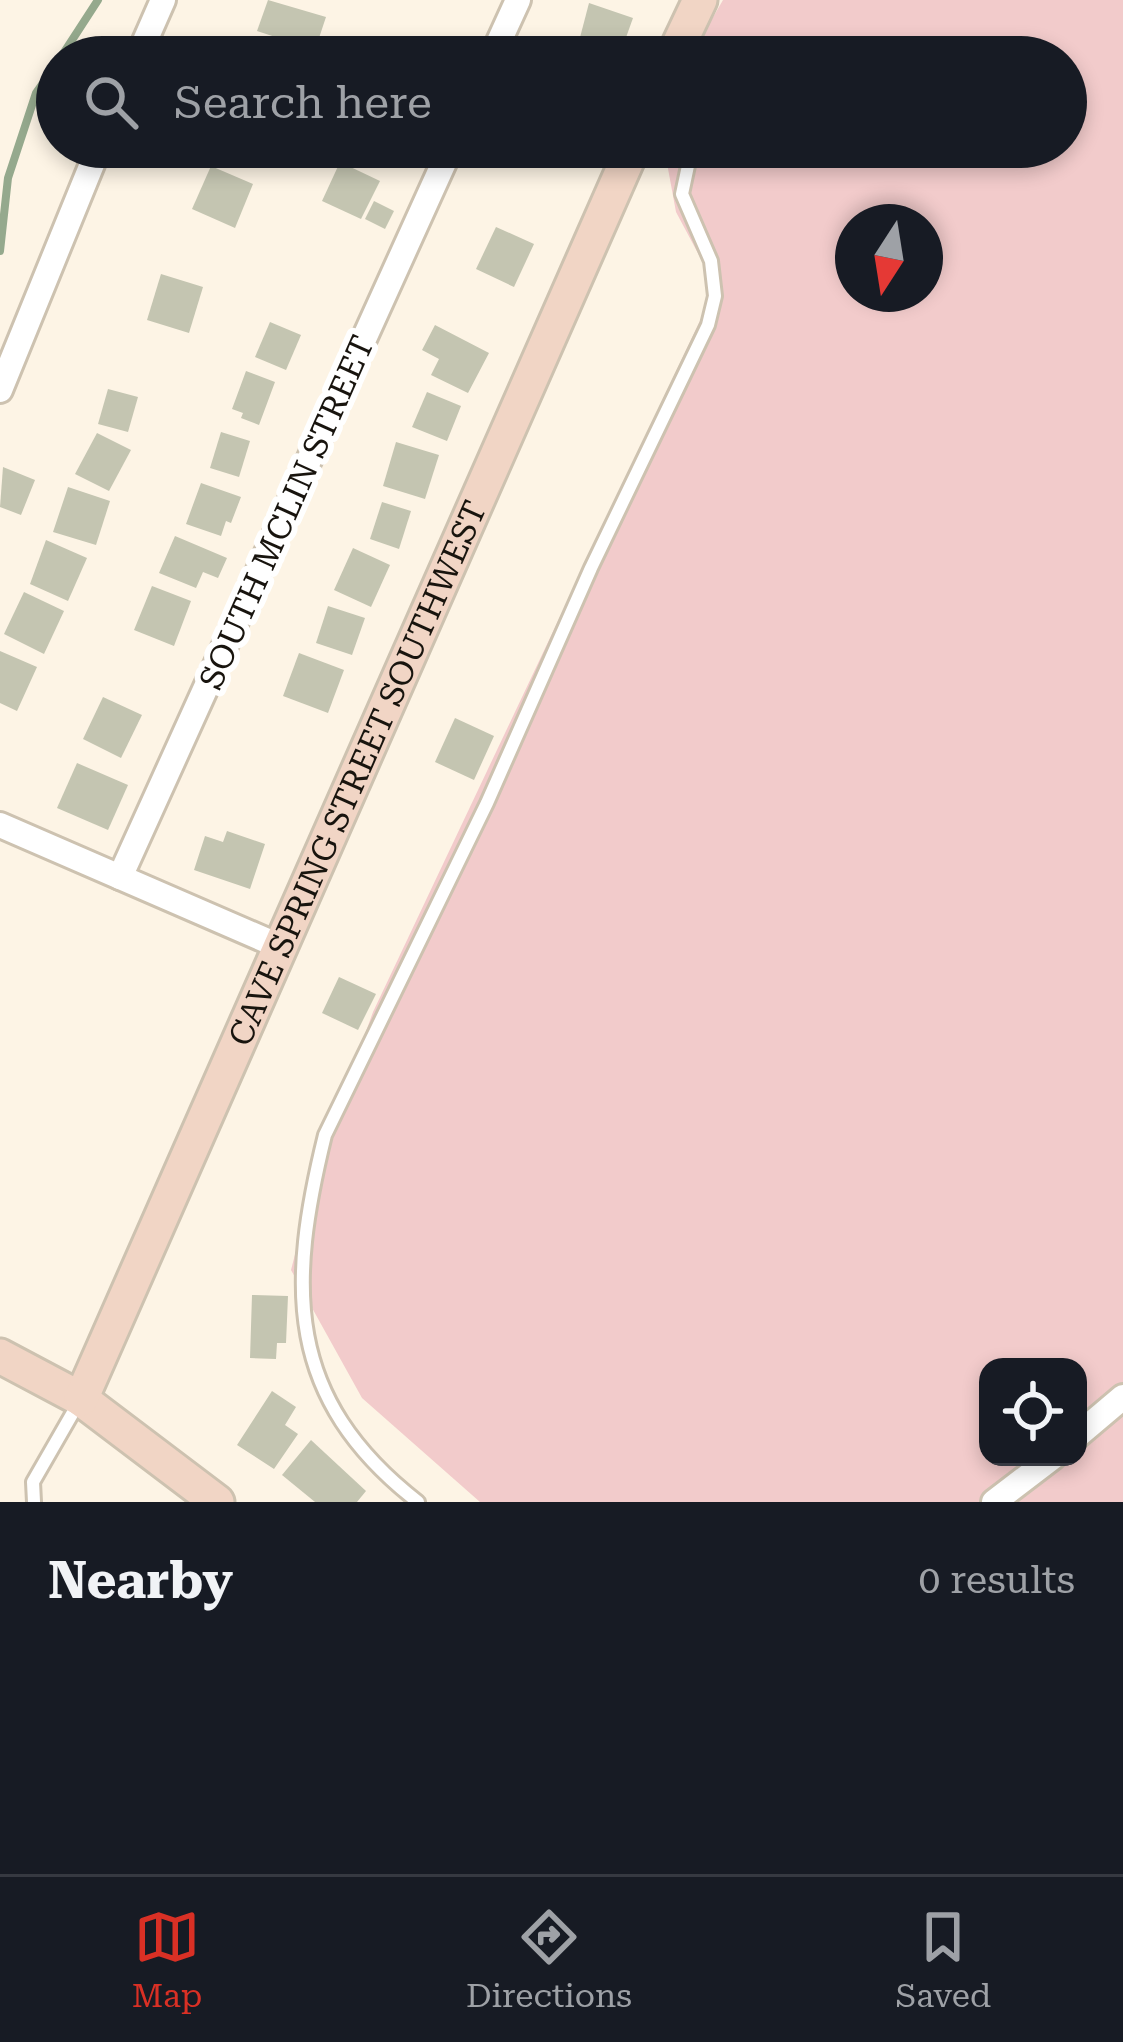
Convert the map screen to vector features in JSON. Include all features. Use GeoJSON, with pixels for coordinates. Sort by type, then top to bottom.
{"type":"FeatureCollection","features":[{"type":"Feature","properties":{"kind":"street"},"geometry":{"type":"LineString","coordinates":[[147,36],[163,0]]}},
{"type":"Feature","properties":{"kind":"street"},"geometry":{"type":"LineString","coordinates":[[502,36],[518,0]]}},
{"type":"Feature","properties":{"kind":"street"},"geometry":{"type":"LineString","coordinates":[[686,36],[700,0]]}},
{"type":"Feature","properties":{"kind":"street"},"geometry":{"type":"LineString","coordinates":[[0,390],[90,168]]}},
{"type":"Feature","properties":{"kind":"street","name":"SOUTH MCLIN STREET"},"geometry":{"type":"LineString","coordinates":[[120,877],[441,168]]}},
{"type":"Feature","properties":{"kind":"street","name":"CAVE SPRING STREET SOUTHWEST"},"geometry":{"type":"LineString","coordinates":[[81,1399],[624,168]]}},
{"type":"Feature","properties":{"kind":"street"},"geometry":{"type":"LineString","coordinates":[[0,825],[279,946]]}},
{"type":"Feature","properties":{"kind":"street"},"geometry":{"type":"LineString","coordinates":[[0,1357],[81,1399],[217,1502]]}},
{"type":"Feature","properties":{"kind":"street"},"geometry":{"type":"LineString","coordinates":[[1087,1428],[1123,1397]]}},
{"type":"Feature","properties":{"kind":"street"},"geometry":{"type":"LineString","coordinates":[[994,1502],[1041,1466]]}},
{"type":"Feature","properties":{"kind":"lane"},"geometry":{"type":"LineString","coordinates":[[418,1502],[372,1461],[337,1411],[308,1353],[301,1307],[304,1235],[313,1184],[325,1135],[487,803],[591,568],[708,325],[715,296],[711,261],[682,194],[688,168]]}},
{"type":"Feature","properties":{"kind":"lane"},"geometry":{"type":"LineString","coordinates":[[34,1502],[33,1482],[81,1399]]}},
{"type":"Feature","properties":{"kind":"shaded area"},"geometry":{"type":"Polygon","coordinates":[[[723,0],[1123,0],[1123,1502],[480,1502],[362,1398],[291,1270],[318,1165],[373,1012],[716,287],[676,212],[668,168],[1087,168],[1087,36],[702,36],[723,0]]]}},
{"type":"Feature","properties":{"kind":"building"},"geometry":{"type":"Polygon","coordinates":[[[268,0],[326,17],[320,36],[272,36],[257,31],[268,0]]]}},
{"type":"Feature","properties":{"kind":"building"},"geometry":{"type":"Polygon","coordinates":[[[589,3],[633,18],[627,36],[580,36],[589,3]]]}},
{"type":"Feature","properties":{"kind":"building"},"geometry":{"type":"Polygon","coordinates":[[[210,168],[253,184],[235,228],[192,209],[210,168]]]}},
{"type":"Feature","properties":{"kind":"building"},"geometry":{"type":"Polygon","coordinates":[[[337,168],[353,168],[380,181],[361,219],[322,201],[337,168]]]}},
{"type":"Feature","properties":{"kind":"building"},"geometry":{"type":"Polygon","coordinates":[[[374,201],[394,211],[385,229],[365,219],[374,201]]]}},
{"type":"Feature","properties":{"kind":"building"},"geometry":{"type":"Polygon","coordinates":[[[496,227],[534,244],[514,287],[476,269],[496,227]]]}},
{"type":"Feature","properties":{"kind":"building"},"geometry":{"type":"Polygon","coordinates":[[[161,274],[203,287],[189,333],[147,320],[161,274]]]}},
{"type":"Feature","properties":{"kind":"building"},"geometry":{"type":"Polygon","coordinates":[[[270,322],[301,335],[286,370],[255,357],[270,322]]]}},
{"type":"Feature","properties":{"kind":"building"},"geometry":{"type":"Polygon","coordinates":[[[435,325],[489,353],[468,393],[431,375],[439,359],[422,350],[435,325]]]}},
{"type":"Feature","properties":{"kind":"building"},"geometry":{"type":"Polygon","coordinates":[[[246,371],[275,382],[259,425],[232,409],[246,371]]]}},
{"type":"Feature","properties":{"kind":"building"},"geometry":{"type":"Polygon","coordinates":[[[108,389],[138,397],[128,432],[98,424],[108,389]]]}},
{"type":"Feature","properties":{"kind":"building"},"geometry":{"type":"Polygon","coordinates":[[[427,392],[461,406],[447,441],[412,427],[427,392]]]}},
{"type":"Feature","properties":{"kind":"building"},"geometry":{"type":"Polygon","coordinates":[[[221,432],[250,441],[239,477],[210,468],[221,432]]]}},
{"type":"Feature","properties":{"kind":"building"},"geometry":{"type":"Polygon","coordinates":[[[97,433],[131,450],[109,491],[75,474],[97,433]]]}},
{"type":"Feature","properties":{"kind":"building"},"geometry":{"type":"Polygon","coordinates":[[[396,442],[439,455],[425,499],[383,486],[396,442]]]}},
{"type":"Feature","properties":{"kind":"building"},"geometry":{"type":"Polygon","coordinates":[[[3,467],[35,480],[21,515],[0,507],[3,467]]]}},
{"type":"Feature","properties":{"kind":"building"},"geometry":{"type":"Polygon","coordinates":[[[201,483],[241,497],[221,536],[186,524],[201,483]]]}},
{"type":"Feature","properties":{"kind":"building"},"geometry":{"type":"Polygon","coordinates":[[[68,487],[110,501],[96,545],[53,532],[68,487]]]}},
{"type":"Feature","properties":{"kind":"building"},"geometry":{"type":"Polygon","coordinates":[[[382,502],[411,511],[399,549],[370,539],[382,502]]]}},
{"type":"Feature","properties":{"kind":"building"},"geometry":{"type":"Polygon","coordinates":[[[175,536],[227,558],[218,578],[203,572],[196,588],[159,573],[175,536]]]}},
{"type":"Feature","properties":{"kind":"building"},"geometry":{"type":"Polygon","coordinates":[[[46,540],[87,558],[68,601],[30,584],[46,540]]]}},
{"type":"Feature","properties":{"kind":"building"},"geometry":{"type":"Polygon","coordinates":[[[353,548],[390,565],[371,607],[334,590],[353,548]]]}},
{"type":"Feature","properties":{"kind":"building"},"geometry":{"type":"Polygon","coordinates":[[[152,586],[191,601],[174,646],[134,630],[152,586]]]}},
{"type":"Feature","properties":{"kind":"building"},"geometry":{"type":"Polygon","coordinates":[[[24,592],[64,611],[44,654],[4,634],[24,592]]]}},
{"type":"Feature","properties":{"kind":"building"},"geometry":{"type":"Polygon","coordinates":[[[328,606],[365,618],[352,655],[316,643],[328,606]]]}},
{"type":"Feature","properties":{"kind":"building"},"geometry":{"type":"Polygon","coordinates":[[[0,651],[37,667],[17,711],[0,703],[0,651]]]}},
{"type":"Feature","properties":{"kind":"building"},"geometry":{"type":"Polygon","coordinates":[[[299,653],[344,670],[328,713],[283,696],[299,653]]]}},
{"type":"Feature","properties":{"kind":"building"},"geometry":{"type":"Polygon","coordinates":[[[103,697],[142,715],[121,758],[83,739],[103,697]]]}},
{"type":"Feature","properties":{"kind":"building"},"geometry":{"type":"Polygon","coordinates":[[[455,718],[494,736],[474,780],[435,762],[455,718]]]}},
{"type":"Feature","properties":{"kind":"building"},"geometry":{"type":"Polygon","coordinates":[[[77,763],[128,785],[108,830],[57,808],[77,763]]]}},
{"type":"Feature","properties":{"kind":"building"},"geometry":{"type":"Polygon","coordinates":[[[227,831],[265,844],[250,889],[194,870],[205,836],[223,842],[227,831]]]}},
{"type":"Feature","properties":{"kind":"building"},"geometry":{"type":"Polygon","coordinates":[[[339,977],[376,994],[358,1030],[322,1013],[339,977]]]}},
{"type":"Feature","properties":{"kind":"building"},"geometry":{"type":"Polygon","coordinates":[[[252,1295],[288,1296],[286,1343],[277,1343],[276,1359],[250,1358],[252,1295]]]}},
{"type":"Feature","properties":{"kind":"building"},"geometry":{"type":"Polygon","coordinates":[[[272,1391],[296,1407],[285,1425],[298,1434],[274,1469],[237,1445],[272,1391]]]}},
{"type":"Feature","properties":{"kind":"building"},"geometry":{"type":"Polygon","coordinates":[[[311,1440],[366,1491],[357,1502],[315,1502],[282,1475],[311,1440]]]}},
{"type":"Feature","properties":{"kind":"waterway"},"geometry":{"type":"LineString","coordinates":[[75,36],[98,0]]}},
{"type":"Feature","properties":{"kind":"waterway"},"geometry":{"type":"LineString","coordinates":[[0,251],[8,178],[36,93]]}}]}
